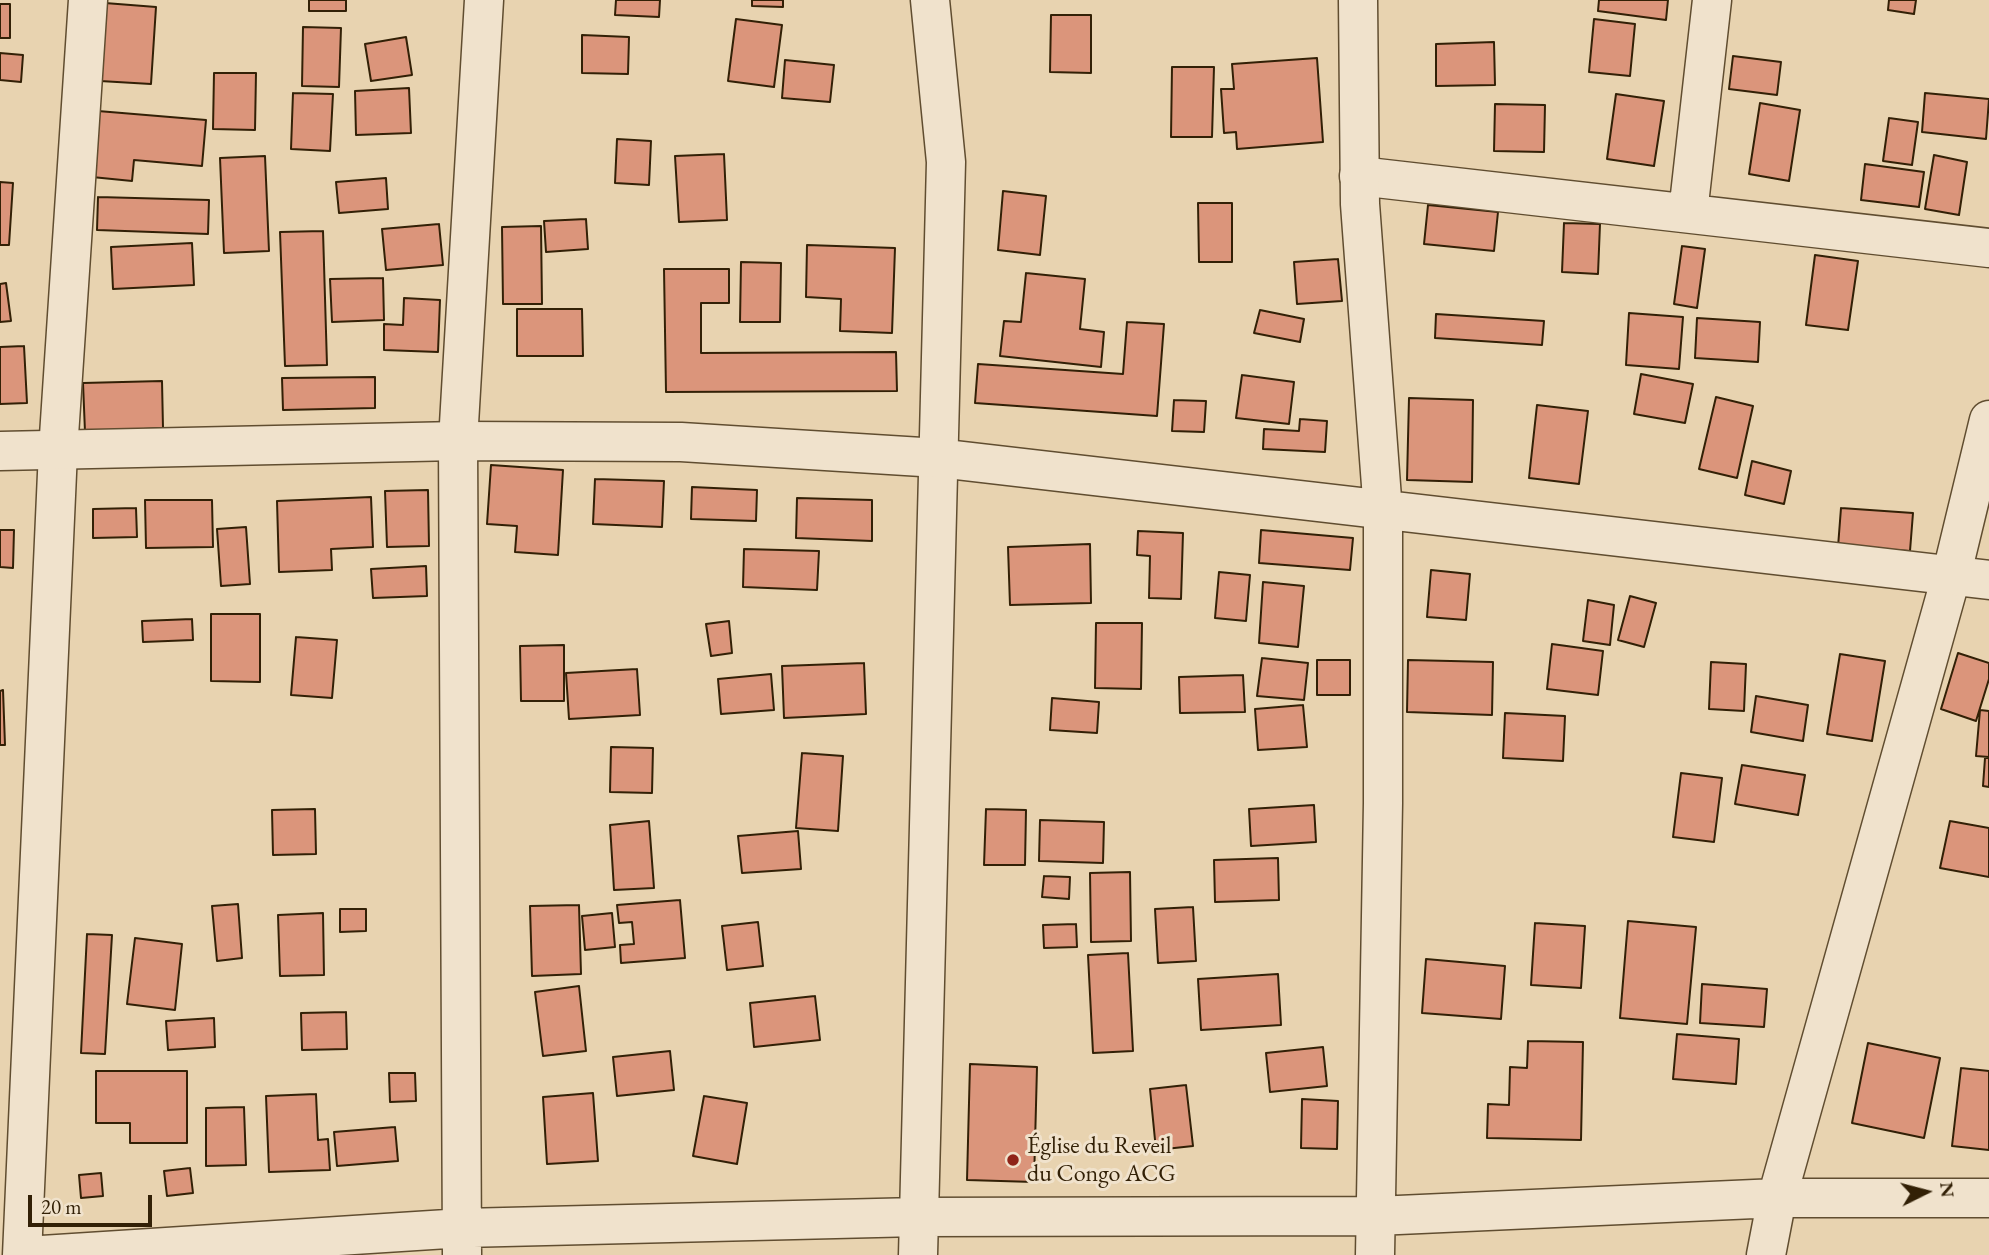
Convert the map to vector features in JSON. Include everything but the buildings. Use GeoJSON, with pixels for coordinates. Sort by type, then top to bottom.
{"type":"FeatureCollection","features":[{"type":"Feature","properties":{"kind":"street"},"geometry":{"type":"LineString","coordinates":[[22,1255],[58,450],[88,0]]}},
{"type":"Feature","properties":{"kind":"street"},"geometry":{"type":"LineString","coordinates":[[463,1241],[458,441],[484,0]]}},
{"type":"Feature","properties":{"kind":"street"},"geometry":{"type":"LineString","coordinates":[[918,1255],[946,162],[930,0]]}},
{"type":"Feature","properties":{"kind":"street"},"geometry":{"type":"LineString","coordinates":[[1358,0],[1359,176],[1383,512],[1383,803],[1375,1255]]}},
{"type":"Feature","properties":{"kind":"street"},"geometry":{"type":"LineString","coordinates":[[1688,213],[1712,0]]}},
{"type":"Feature","properties":{"kind":"street"},"geometry":{"type":"LineString","coordinates":[[1359,176],[1989,248]]}},
{"type":"Feature","properties":{"kind":"street"},"geometry":{"type":"LineString","coordinates":[[1766,1255],[1777,1198],[1951,577],[1989,420]]}},
{"type":"Feature","properties":{"kind":"street"},"geometry":{"type":"LineString","coordinates":[[0,451],[458,441],[681,442],[938,458],[1383,512],[1989,580]]}},
{"type":"Feature","properties":{"kind":"street"},"geometry":{"type":"LineString","coordinates":[[42,1255],[463,1241],[918,1217],[1376,1216],[1777,1198],[1989,1198]]}},
{"type":"Feature","properties":{"kind":"place","name":"Église du Reveil du Congo ACG"},"geometry":{"type":"Point","coordinates":[1013,1160]}}]}
